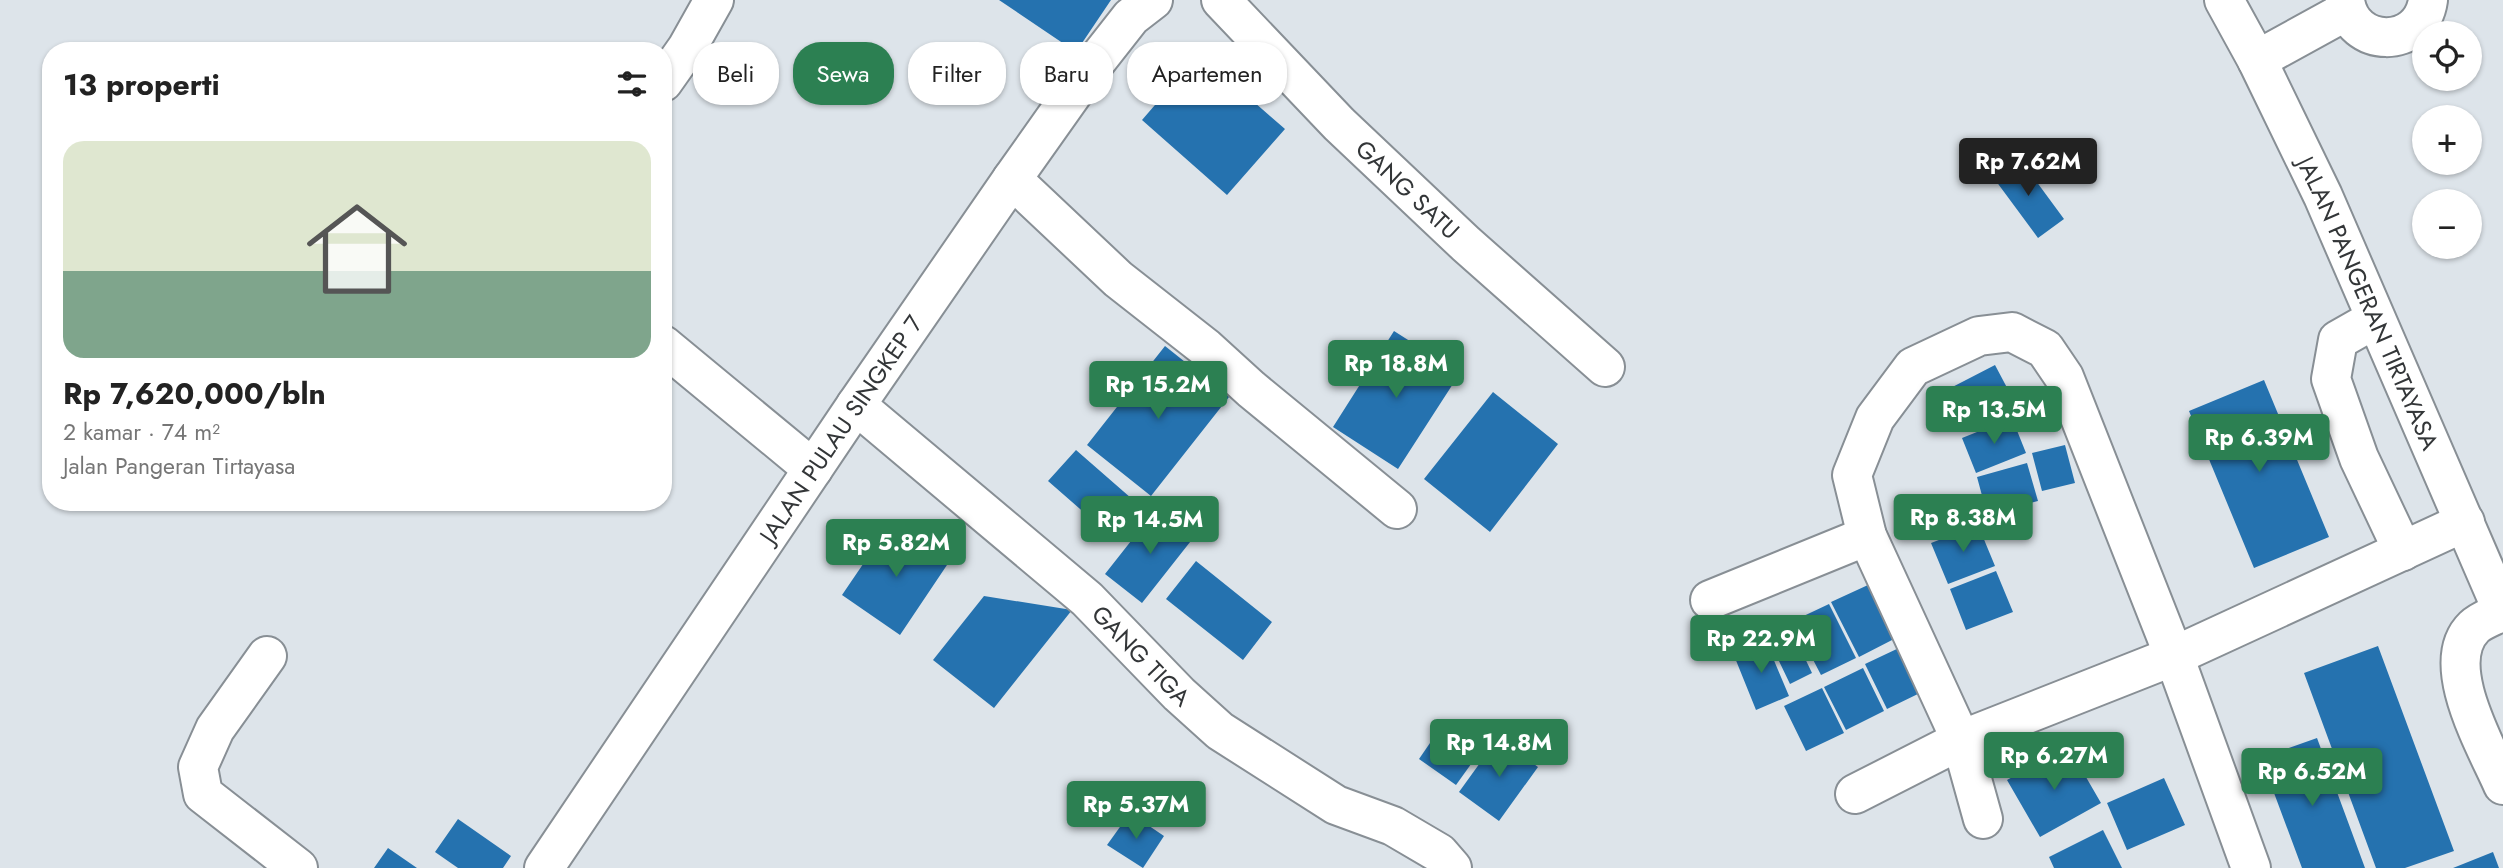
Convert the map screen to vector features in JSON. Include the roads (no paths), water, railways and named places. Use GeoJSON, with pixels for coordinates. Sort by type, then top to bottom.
{"type":"FeatureCollection","features":[{"type":"Feature","properties":{"kind":"street"},"geometry":{"type":"LineString","coordinates":[[672,69],[714,0]]}},
{"type":"Feature","properties":{"kind":"street","name":"JALAN PULAU SINGKEP 7"},"geometry":{"type":"LineString","coordinates":[[544,868],[856,405],[1087,72],[1131,17],[1153,0]]}},
{"type":"Feature","properties":{"kind":"street","name":"GANG SATU"},"geometry":{"type":"LineString","coordinates":[[1221,0],[1349,133],[1466,244],[1605,367]]}},
{"type":"Feature","properties":{"kind":"street","name":"JALAN PANGERAN TIRTAYASA"},"geometry":{"type":"LineString","coordinates":[[2224,0],[2257,60],[2323,196],[2503,611]]}},
{"type":"Feature","properties":{"kind":"street"},"geometry":{"type":"LineString","coordinates":[[2257,60],[2346,5],[2359,27],[2373,36],[2389,38],[2405,34],[2418,24],[2427,10],[2428,0]]}},
{"type":"Feature","properties":{"kind":"street"},"geometry":{"type":"LineString","coordinates":[[1012,179],[1118,279],[1206,348],[1251,389],[1397,509]]}},
{"type":"Feature","properties":{"kind":"street"},"geometry":{"type":"LineString","coordinates":[[2375,319],[2338,340],[2331,379],[2359,458],[2403,551]]}},
{"type":"Feature","properties":{"kind":"street"},"geometry":{"type":"LineString","coordinates":[[1983,819],[1961,740],[1867,536],[1852,475],[1875,418],[1913,368],[1979,336],[2012,332],[2045,349],[2064,377],[2174,656],[2251,868]]}},
{"type":"Feature","properties":{"kind":"street"},"geometry":{"type":"LineString","coordinates":[[672,352],[813,469]]}},
{"type":"Feature","properties":{"kind":"street","name":"GANG TIGA"},"geometry":{"type":"LineString","coordinates":[[856,405],[1087,599],[1179,694],[1220,731],[1336,805],[1393,826],[1439,853],[1452,868]]}},
{"type":"Feature","properties":{"kind":"street"},"geometry":{"type":"LineString","coordinates":[[1855,794],[1961,740],[2174,656],[2465,522]]}},
{"type":"Feature","properties":{"kind":"street"},"geometry":{"type":"LineString","coordinates":[[1710,600],[1867,536]]}},
{"type":"Feature","properties":{"kind":"street"},"geometry":{"type":"LineString","coordinates":[[2503,611],[2474,626],[2464,643],[2459,663],[2462,688],[2503,785]]}},
{"type":"Feature","properties":{"kind":"street"},"geometry":{"type":"LineString","coordinates":[[267,656],[215,729],[198,766],[203,794],[298,868]]}}]}
